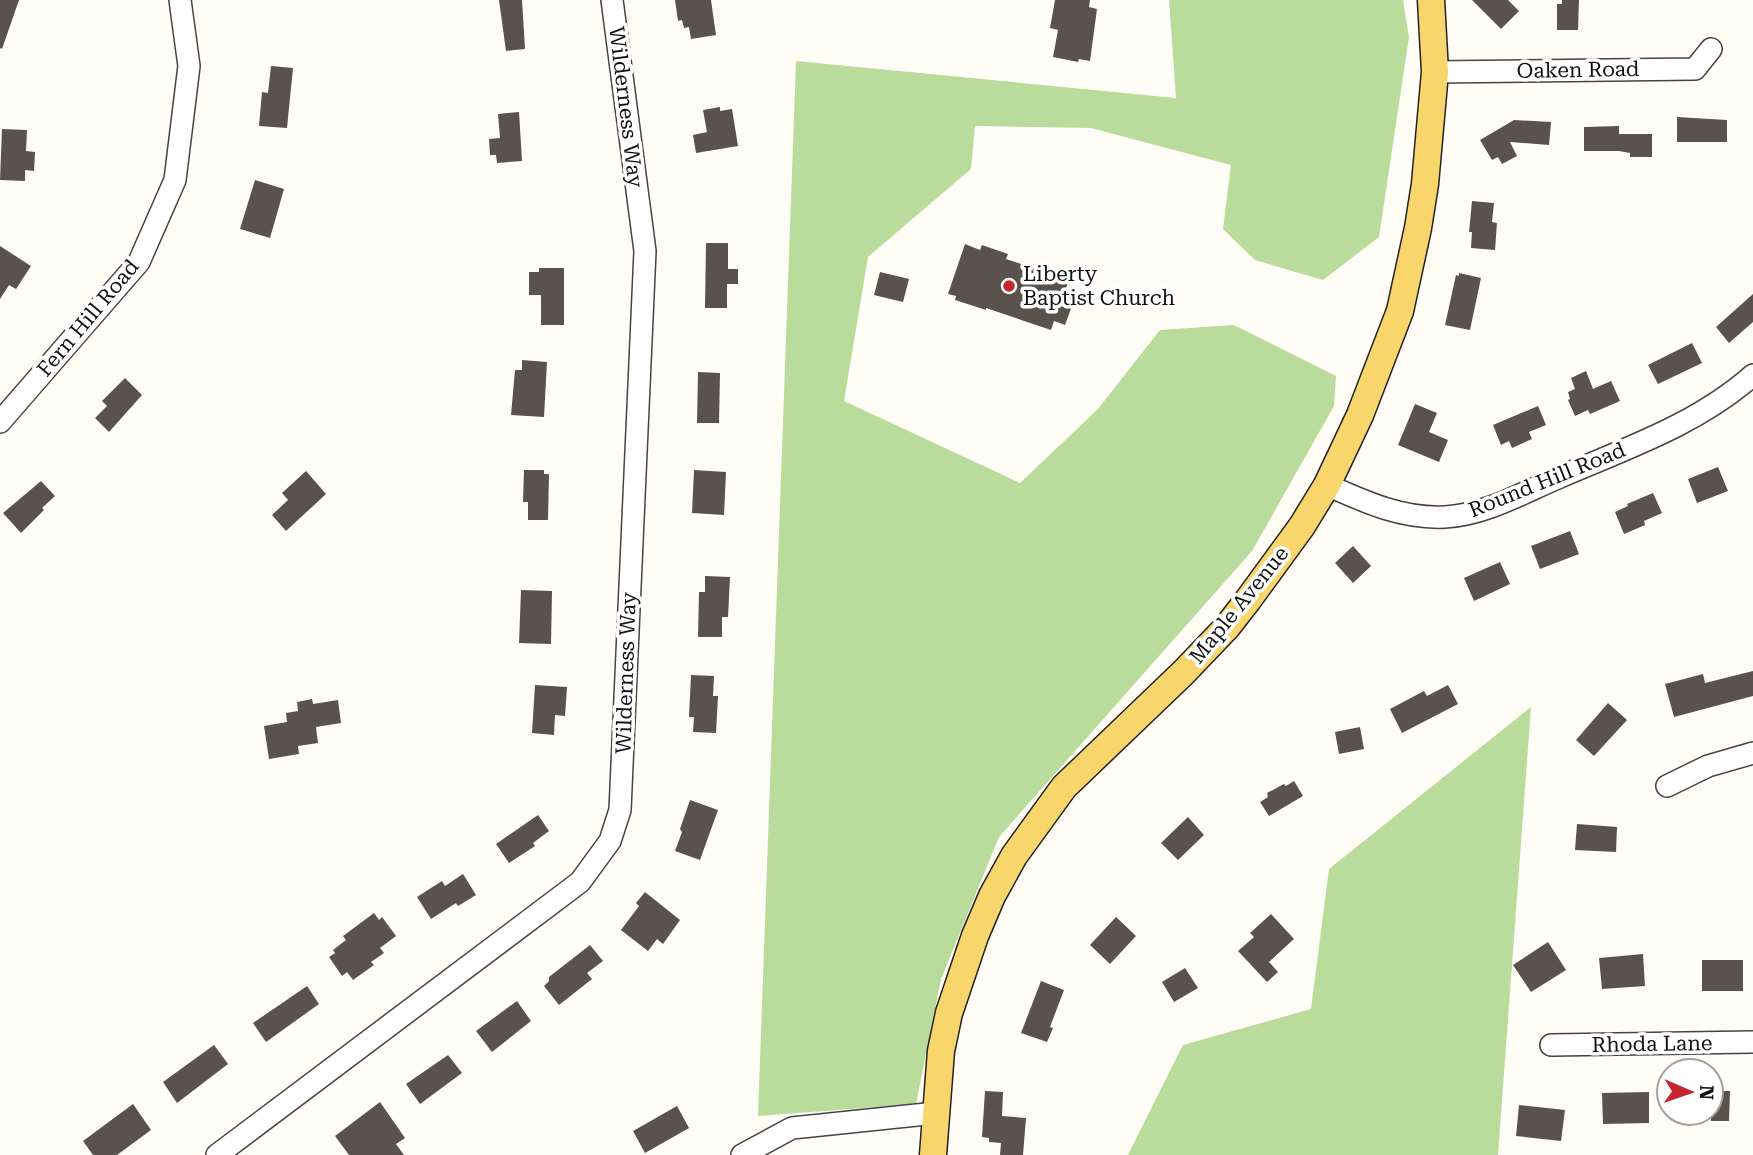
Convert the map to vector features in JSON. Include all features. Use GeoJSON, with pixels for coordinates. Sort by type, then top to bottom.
{"type":"FeatureCollection","features":[{"type":"Feature","properties":{"kind":"main road","name":"Maple Avenue"},"geometry":{"type":"LineString","coordinates":[[933,1155],[942,1051],[960,976],[992,896],[1014,856],[1064,787],[1227,627],[1288,545],[1327,485],[1360,415],[1399,311],[1425,184],[1435,72],[1431,0]]}},
{"type":"Feature","properties":{"kind":"street","name":"Fern Hill Road"},"geometry":{"type":"LineString","coordinates":[[0,422],[138,262],[175,180],[189,66],[180,0]]}},
{"type":"Feature","properties":{"kind":"street","name":"Wilderness Way"},"geometry":{"type":"LineString","coordinates":[[217,1155],[580,882],[610,841],[620,810],[621,797],[645,251],[612,0]]}},
{"type":"Feature","properties":{"kind":"street","name":"Oaken Road"},"geometry":{"type":"LineString","coordinates":[[1435,72],[1695,69],[1711,49]]}},
{"type":"Feature","properties":{"kind":"street","name":"Round Hill Road"},"geometry":{"type":"LineString","coordinates":[[1327,485],[1396,512],[1429,517],[1467,514],[1504,501],[1685,423],[1732,394],[1753,375]]}},
{"type":"Feature","properties":{"kind":"street"},"geometry":{"type":"LineString","coordinates":[[1667,786],[1708,766],[1753,753]]}},
{"type":"Feature","properties":{"kind":"street","name":"Rhoda Lane"},"geometry":{"type":"LineString","coordinates":[[1551,1045],[1753,1042]]}},
{"type":"Feature","properties":{"kind":"street"},"geometry":{"type":"LineString","coordinates":[[742,1155],[792,1128],[936,1113]]}},
{"type":"Feature","properties":{"kind":"green space"},"geometry":{"type":"Polygon","coordinates":[[[1169,0],[1403,0],[1409,37],[1379,237],[1323,280],[1255,260],[1223,229],[1231,165],[1091,128],[975,126],[971,169],[868,257],[844,401],[1020,483],[1098,409],[1160,330],[1234,325],[1336,376],[1334,406],[1252,551],[999,837],[941,979],[916,1104],[758,1116],[796,61],[1176,98],[1169,0]]]}},
{"type":"Feature","properties":{"kind":"green space"},"geometry":{"type":"Polygon","coordinates":[[[1531,707],[1498,1155],[1128,1155],[1183,1045],[1311,1009],[1329,869],[1531,707]]]}},
{"type":"Feature","properties":{"kind":"building"},"geometry":{"type":"Polygon","coordinates":[[[0,0],[19,0],[2,49],[0,48],[0,0]]]}},
{"type":"Feature","properties":{"kind":"building"},"geometry":{"type":"Polygon","coordinates":[[[499,0],[522,0],[525,49],[506,51],[499,0]]]}},
{"type":"Feature","properties":{"kind":"building"},"geometry":{"type":"Polygon","coordinates":[[[675,0],[711,0],[716,35],[691,39],[689,27],[684,28],[682,20],[678,21],[675,0]]]}},
{"type":"Feature","properties":{"kind":"building"},"geometry":{"type":"Polygon","coordinates":[[[1055,0],[1090,0],[1089,7],[1097,9],[1090,61],[1079,59],[1078,62],[1053,57],[1058,30],[1050,28],[1055,0]]]}},
{"type":"Feature","properties":{"kind":"building"},"geometry":{"type":"Polygon","coordinates":[[[1472,0],[1508,0],[1519,11],[1501,29],[1472,0]]]}},
{"type":"Feature","properties":{"kind":"building"},"geometry":{"type":"Polygon","coordinates":[[[1562,0],[1579,0],[1578,30],[1557,30],[1557,4],[1562,4],[1562,0]]]}},
{"type":"Feature","properties":{"kind":"building"},"geometry":{"type":"Polygon","coordinates":[[[271,66],[293,68],[287,128],[259,126],[262,92],[268,93],[271,66]]]}},
{"type":"Feature","properties":{"kind":"building"},"geometry":{"type":"Polygon","coordinates":[[[720,107],[720,111],[732,109],[738,146],[696,153],[693,135],[707,132],[703,110],[720,107]]]}},
{"type":"Feature","properties":{"kind":"building"},"geometry":{"type":"Polygon","coordinates":[[[519,112],[522,161],[497,163],[496,155],[490,155],[489,139],[500,138],[498,114],[519,112]]]}},
{"type":"Feature","properties":{"kind":"building"},"geometry":{"type":"Polygon","coordinates":[[[1677,117],[1727,120],[1727,142],[1677,142],[1677,117]]]}},
{"type":"Feature","properties":{"kind":"building"},"geometry":{"type":"Polygon","coordinates":[[[1514,120],[1551,122],[1549,145],[1510,142],[1517,156],[1502,164],[1498,157],[1492,160],[1480,140],[1514,120]]]}},
{"type":"Feature","properties":{"kind":"building"},"geometry":{"type":"Polygon","coordinates":[[[1619,126],[1619,134],[1652,134],[1652,157],[1630,157],[1630,153],[1619,151],[1584,151],[1584,127],[1619,126]]]}},
{"type":"Feature","properties":{"kind":"building"},"geometry":{"type":"Polygon","coordinates":[[[2,129],[27,130],[26,151],[35,152],[34,171],[25,170],[25,181],[0,180],[2,129]]]}},
{"type":"Feature","properties":{"kind":"building"},"geometry":{"type":"Polygon","coordinates":[[[255,180],[284,189],[270,238],[240,229],[255,180]]]}},
{"type":"Feature","properties":{"kind":"building"},"geometry":{"type":"Polygon","coordinates":[[[1472,201],[1494,203],[1492,222],[1497,223],[1495,250],[1471,248],[1472,232],[1469,232],[1472,201]]]}},
{"type":"Feature","properties":{"kind":"building"},"geometry":{"type":"Polygon","coordinates":[[[706,243],[728,243],[728,269],[738,269],[738,284],[727,284],[727,308],[705,308],[706,243]]]}},
{"type":"Feature","properties":{"kind":"building","name":"Liberty Baptist Church"},"geometry":{"type":"Polygon","coordinates":[[[965,244],[980,250],[982,245],[1008,254],[1006,259],[1069,280],[1066,288],[1077,292],[1065,325],[1054,321],[1051,330],[955,300],[956,296],[948,294],[965,244]]]}},
{"type":"Feature","properties":{"kind":"building"},"geometry":{"type":"Polygon","coordinates":[[[0,246],[31,266],[16,289],[9,285],[0,299],[0,246]]]}},
{"type":"Feature","properties":{"kind":"building"},"geometry":{"type":"Polygon","coordinates":[[[539,268],[564,268],[564,325],[541,325],[541,295],[529,295],[529,272],[539,272],[539,268]]]}},
{"type":"Feature","properties":{"kind":"building"},"geometry":{"type":"Polygon","coordinates":[[[880,272],[909,279],[903,302],[874,295],[880,272]]]}},
{"type":"Feature","properties":{"kind":"building"},"geometry":{"type":"Polygon","coordinates":[[[1459,273],[1481,278],[1470,330],[1445,325],[1456,275],[1459,276],[1459,273]]]}},
{"type":"Feature","properties":{"kind":"building"},"geometry":{"type":"Polygon","coordinates":[[[1753,294],[1753,322],[1729,343],[1716,327],[1753,294]]]}},
{"type":"Feature","properties":{"kind":"building"},"geometry":{"type":"Polygon","coordinates":[[[1692,343],[1702,363],[1658,384],[1648,365],[1692,343]]]}},
{"type":"Feature","properties":{"kind":"building"},"geometry":{"type":"Polygon","coordinates":[[[522,360],[547,362],[544,417],[511,415],[515,370],[522,370],[522,360]]]}},
{"type":"Feature","properties":{"kind":"building"},"geometry":{"type":"Polygon","coordinates":[[[1586,371],[1593,389],[1611,381],[1620,401],[1590,414],[1588,410],[1575,416],[1568,400],[1568,392],[1575,389],[1571,378],[1586,371]]]}},
{"type":"Feature","properties":{"kind":"building"},"geometry":{"type":"Polygon","coordinates":[[[698,372],[720,373],[719,423],[697,423],[698,372]]]}},
{"type":"Feature","properties":{"kind":"building"},"geometry":{"type":"Polygon","coordinates":[[[125,378],[142,395],[109,432],[95,418],[107,406],[102,401],[125,378]]]}},
{"type":"Feature","properties":{"kind":"building"},"geometry":{"type":"Polygon","coordinates":[[[1415,404],[1437,413],[1429,432],[1448,440],[1439,462],[1398,445],[1415,404]]]}},
{"type":"Feature","properties":{"kind":"building"},"geometry":{"type":"Polygon","coordinates":[[[1538,406],[1546,425],[1529,432],[1532,439],[1512,448],[1509,441],[1501,445],[1493,425],[1538,406]]]}},
{"type":"Feature","properties":{"kind":"building"},"geometry":{"type":"Polygon","coordinates":[[[1718,467],[1728,491],[1697,503],[1688,479],[1718,467]]]}},
{"type":"Feature","properties":{"kind":"building"},"geometry":{"type":"Polygon","coordinates":[[[524,470],[544,470],[544,474],[549,474],[548,520],[528,520],[528,502],[523,502],[524,470]]]}},
{"type":"Feature","properties":{"kind":"building"},"geometry":{"type":"Polygon","coordinates":[[[694,470],[726,472],[724,515],[692,513],[694,470]]]}},
{"type":"Feature","properties":{"kind":"building"},"geometry":{"type":"Polygon","coordinates":[[[306,471],[326,494],[286,531],[272,515],[288,500],[282,493],[306,471]]]}},
{"type":"Feature","properties":{"kind":"building"},"geometry":{"type":"Polygon","coordinates":[[[41,481],[55,496],[21,533],[3,513],[41,481]]]}},
{"type":"Feature","properties":{"kind":"building"},"geometry":{"type":"Polygon","coordinates":[[[1653,493],[1662,513],[1644,521],[1645,525],[1624,534],[1615,512],[1653,493]]]}},
{"type":"Feature","properties":{"kind":"building"},"geometry":{"type":"Polygon","coordinates":[[[1570,531],[1579,554],[1540,569],[1531,546],[1570,531]]]}},
{"type":"Feature","properties":{"kind":"building"},"geometry":{"type":"Polygon","coordinates":[[[1353,546],[1371,566],[1353,583],[1335,563],[1353,546]]]}},
{"type":"Feature","properties":{"kind":"building"},"geometry":{"type":"Polygon","coordinates":[[[1500,562],[1510,584],[1474,601],[1464,578],[1500,562]]]}},
{"type":"Feature","properties":{"kind":"building"},"geometry":{"type":"Polygon","coordinates":[[[705,576],[730,577],[728,617],[722,617],[722,637],[698,637],[699,592],[705,592],[705,576]]]}},
{"type":"Feature","properties":{"kind":"building"},"geometry":{"type":"Polygon","coordinates":[[[521,590],[552,591],[551,644],[519,643],[521,590]]]}},
{"type":"Feature","properties":{"kind":"building"},"geometry":{"type":"Polygon","coordinates":[[[1753,671],[1753,696],[1674,717],[1665,684],[1703,674],[1705,683],[1753,671]]]}},
{"type":"Feature","properties":{"kind":"building"},"geometry":{"type":"Polygon","coordinates":[[[691,675],[714,676],[713,696],[718,696],[716,733],[693,732],[694,717],[689,717],[691,675]]]}},
{"type":"Feature","properties":{"kind":"building"},"geometry":{"type":"Polygon","coordinates":[[[535,685],[567,687],[565,716],[555,715],[554,735],[532,733],[535,685]]]}},
{"type":"Feature","properties":{"kind":"building"},"geometry":{"type":"Polygon","coordinates":[[[1448,685],[1458,704],[1402,733],[1390,709],[1424,691],[1427,696],[1448,685]]]}},
{"type":"Feature","properties":{"kind":"building"},"geometry":{"type":"Polygon","coordinates":[[[312,699],[313,704],[338,700],[341,723],[316,727],[318,743],[298,746],[299,754],[269,759],[264,726],[287,722],[286,713],[298,711],[297,702],[312,699]]]}},
{"type":"Feature","properties":{"kind":"building"},"geometry":{"type":"Polygon","coordinates":[[[1608,703],[1627,720],[1594,756],[1576,740],[1608,703]]]}},
{"type":"Feature","properties":{"kind":"building"},"geometry":{"type":"Polygon","coordinates":[[[1360,727],[1364,749],[1339,754],[1335,732],[1360,727]]]}},
{"type":"Feature","properties":{"kind":"building"},"geometry":{"type":"Polygon","coordinates":[[[1294,781],[1303,796],[1269,816],[1260,802],[1268,797],[1267,793],[1294,781]]]}},
{"type":"Feature","properties":{"kind":"building"},"geometry":{"type":"Polygon","coordinates":[[[690,800],[718,810],[700,860],[675,851],[690,800]]]}},
{"type":"Feature","properties":{"kind":"building"},"geometry":{"type":"Polygon","coordinates":[[[538,815],[549,831],[533,843],[535,846],[509,863],[496,844],[538,815]]]}},
{"type":"Feature","properties":{"kind":"building"},"geometry":{"type":"Polygon","coordinates":[[[1188,817],[1204,835],[1178,860],[1161,843],[1188,817]]]}},
{"type":"Feature","properties":{"kind":"building"},"geometry":{"type":"Polygon","coordinates":[[[1577,824],[1617,827],[1616,852],[1575,850],[1577,824]]]}},
{"type":"Feature","properties":{"kind":"building"},"geometry":{"type":"Polygon","coordinates":[[[463,874],[476,895],[458,906],[456,903],[431,919],[417,897],[442,881],[445,886],[463,874]]]}},
{"type":"Feature","properties":{"kind":"building"},"geometry":{"type":"Polygon","coordinates":[[[645,892],[680,920],[663,944],[657,939],[648,951],[621,930],[639,906],[636,903],[645,892]]]}},
{"type":"Feature","properties":{"kind":"building"},"geometry":{"type":"Polygon","coordinates":[[[374,913],[379,920],[382,917],[396,936],[380,948],[384,953],[371,962],[374,965],[353,980],[347,972],[342,976],[329,957],[335,953],[333,950],[346,940],[343,936],[374,913]]]}},
{"type":"Feature","properties":{"kind":"building"},"geometry":{"type":"Polygon","coordinates":[[[1271,914],[1294,939],[1269,962],[1278,972],[1267,982],[1238,951],[1254,937],[1250,933],[1271,914]]]}},
{"type":"Feature","properties":{"kind":"building"},"geometry":{"type":"Polygon","coordinates":[[[1116,917],[1136,936],[1110,964],[1090,945],[1116,917]]]}},
{"type":"Feature","properties":{"kind":"building"},"geometry":{"type":"Polygon","coordinates":[[[1548,942],[1566,970],[1531,992],[1513,965],[1548,942]]]}},
{"type":"Feature","properties":{"kind":"building"},"geometry":{"type":"Polygon","coordinates":[[[590,945],[603,961],[587,973],[592,979],[559,1005],[544,986],[549,977],[590,945]]]}},
{"type":"Feature","properties":{"kind":"building"},"geometry":{"type":"Polygon","coordinates":[[[1643,954],[1645,986],[1602,989],[1599,958],[1643,954]]]}},
{"type":"Feature","properties":{"kind":"building"},"geometry":{"type":"Polygon","coordinates":[[[1702,960],[1743,960],[1743,991],[1702,991],[1702,960]]]}},
{"type":"Feature","properties":{"kind":"building"},"geometry":{"type":"Polygon","coordinates":[[[1185,968],[1198,988],[1174,1002],[1162,982],[1185,968]]]}},
{"type":"Feature","properties":{"kind":"building"},"geometry":{"type":"Polygon","coordinates":[[[1041,981],[1064,990],[1047,1042],[1021,1033],[1041,981]]]}},
{"type":"Feature","properties":{"kind":"building"},"geometry":{"type":"Polygon","coordinates":[[[307,986],[319,1004],[266,1042],[253,1023],[307,986]]]}},
{"type":"Feature","properties":{"kind":"building"},"geometry":{"type":"Polygon","coordinates":[[[517,1001],[531,1021],[492,1052],[476,1031],[517,1001]]]}},
{"type":"Feature","properties":{"kind":"building"},"geometry":{"type":"Polygon","coordinates":[[[214,1045],[228,1064],[177,1103],[163,1082],[214,1045]]]}},
{"type":"Feature","properties":{"kind":"building"},"geometry":{"type":"Polygon","coordinates":[[[448,1055],[462,1073],[420,1104],[406,1084],[448,1055]]]}},
{"type":"Feature","properties":{"kind":"building"},"geometry":{"type":"Polygon","coordinates":[[[985,1091],[1003,1092],[1002,1116],[1026,1118],[1023,1155],[1000,1155],[1001,1143],[989,1142],[989,1138],[982,1137],[985,1091]]]}},
{"type":"Feature","properties":{"kind":"building"},"geometry":{"type":"Polygon","coordinates":[[[1725,1091],[1730,1091],[1729,1121],[1725,1121],[1725,1091]]]}},
{"type":"Feature","properties":{"kind":"building"},"geometry":{"type":"Polygon","coordinates":[[[1649,1092],[1649,1123],[1603,1124],[1602,1093],[1649,1092]]]}},
{"type":"Feature","properties":{"kind":"building"},"geometry":{"type":"Polygon","coordinates":[[[380,1102],[405,1138],[396,1144],[404,1155],[349,1155],[335,1136],[380,1102]]]}},
{"type":"Feature","properties":{"kind":"building"},"geometry":{"type":"Polygon","coordinates":[[[133,1104],[151,1130],[117,1155],[93,1155],[83,1141],[133,1104]]]}},
{"type":"Feature","properties":{"kind":"building"},"geometry":{"type":"Polygon","coordinates":[[[1519,1105],[1565,1110],[1561,1141],[1516,1136],[1519,1105]]]}},
{"type":"Feature","properties":{"kind":"building"},"geometry":{"type":"Polygon","coordinates":[[[677,1106],[689,1128],[645,1153],[633,1131],[677,1106]]]}},
{"type":"Feature","properties":{"kind":"place","name":"Liberty Baptist Church"},"geometry":{"type":"Point","coordinates":[1009,286]}}]}
